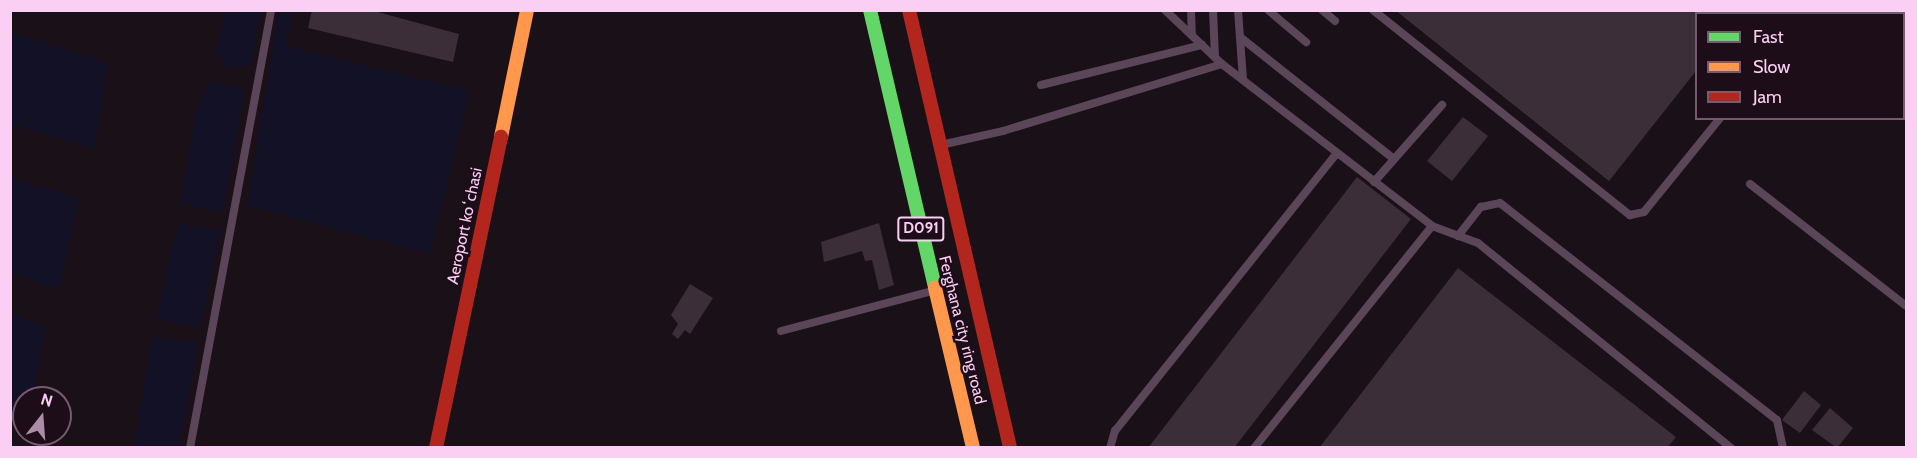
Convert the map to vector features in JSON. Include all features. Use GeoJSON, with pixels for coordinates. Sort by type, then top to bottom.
{"type":"FeatureCollection","features":[{"type":"Feature","properties":{"kind":"main road","name":"Aeroport koʻchasi"},"geometry":{"type":"LineString","coordinates":[[436,447],[527,10]]}},
{"type":"Feature","properties":{"kind":"main road","name":"Ferghana city ring road"},"geometry":{"type":"LineString","coordinates":[[870,10],[973,447]]}},
{"type":"Feature","properties":{"kind":"main road","name":"Ferghana city ring road"},"geometry":{"type":"LineString","coordinates":[[909,10],[1010,447]]}},
{"type":"Feature","properties":{"kind":"lane"},"geometry":{"type":"LineString","coordinates":[[190,447],[271,10]]}},
{"type":"Feature","properties":{"kind":"lane"},"geometry":{"type":"LineString","coordinates":[[1166,10],[1222,64],[1374,182],[1432,226],[1478,243],[1731,447]]}},
{"type":"Feature","properties":{"kind":"lane"},"geometry":{"type":"LineString","coordinates":[[1191,10],[1192,35]]}},
{"type":"Feature","properties":{"kind":"lane"},"geometry":{"type":"LineString","coordinates":[[1213,10],[1215,57]]}},
{"type":"Feature","properties":{"kind":"lane"},"geometry":{"type":"LineString","coordinates":[[1238,10],[1243,80]]}},
{"type":"Feature","properties":{"kind":"lane"},"geometry":{"type":"LineString","coordinates":[[1268,10],[1306,42]]}},
{"type":"Feature","properties":{"kind":"lane"},"geometry":{"type":"LineString","coordinates":[[1322,10],[1335,21]]}},
{"type":"Feature","properties":{"kind":"lane"},"geometry":{"type":"LineString","coordinates":[[1373,10],[1630,215],[1644,212],[1718,120]]}},
{"type":"Feature","properties":{"kind":"lane"},"geometry":{"type":"LineString","coordinates":[[1240,37],[1394,159]]}},
{"type":"Feature","properties":{"kind":"lane"},"geometry":{"type":"LineString","coordinates":[[1041,85],[1202,45]]}},
{"type":"Feature","properties":{"kind":"lane"},"geometry":{"type":"LineString","coordinates":[[939,145],[1003,131],[1222,64]]}},
{"type":"Feature","properties":{"kind":"lane"},"geometry":{"type":"LineString","coordinates":[[1374,182],[1442,105]]}},
{"type":"Feature","properties":{"kind":"lane"},"geometry":{"type":"LineString","coordinates":[[1110,447],[1115,431],[1337,153]]}},
{"type":"Feature","properties":{"kind":"lane"},"geometry":{"type":"LineString","coordinates":[[1750,184],[1906,306]]}},
{"type":"Feature","properties":{"kind":"lane"},"geometry":{"type":"LineString","coordinates":[[1458,236],[1481,207],[1500,203],[1777,420],[1784,447]]}},
{"type":"Feature","properties":{"kind":"lane"},"geometry":{"type":"LineString","coordinates":[[1254,447],[1432,226]]}},
{"type":"Feature","properties":{"kind":"lane"},"geometry":{"type":"LineString","coordinates":[[782,331],[935,290]]}},
{"type":"Feature","properties":{"kind":"shaded area"},"geometry":{"type":"Polygon","coordinates":[[[225,11],[261,11],[250,65],[232,69],[215,55],[225,11]]]}},
{"type":"Feature","properties":{"kind":"shaded area"},"geometry":{"type":"Polygon","coordinates":[[[279,11],[292,11],[286,47],[469,91],[430,254],[247,206],[279,11]]]}},
{"type":"Feature","properties":{"kind":"shaded area"},"geometry":{"type":"Polygon","coordinates":[[[11,33],[108,63],[94,150],[11,124],[11,33]]]}},
{"type":"Feature","properties":{"kind":"shaded area"},"geometry":{"type":"Polygon","coordinates":[[[210,82],[244,89],[223,212],[180,204],[197,109],[210,82]]]}},
{"type":"Feature","properties":{"kind":"shaded area"},"geometry":{"type":"Polygon","coordinates":[[[11,178],[79,199],[59,290],[11,273],[11,178]]]}},
{"type":"Feature","properties":{"kind":"shaded area"},"geometry":{"type":"Polygon","coordinates":[[[178,223],[220,230],[200,328],[157,320],[178,223]]]}},
{"type":"Feature","properties":{"kind":"shaded area"},"geometry":{"type":"Polygon","coordinates":[[[10,315],[45,327],[35,386],[12,386],[11,414],[10,315]]]}},
{"type":"Feature","properties":{"kind":"shaded area"},"geometry":{"type":"Polygon","coordinates":[[[153,337],[198,343],[178,447],[134,447],[153,337]]]}},
{"type":"Feature","properties":{"kind":"building"},"geometry":{"type":"Polygon","coordinates":[[[312,10],[370,10],[459,34],[453,62],[308,28],[312,10]]]}},
{"type":"Feature","properties":{"kind":"building"},"geometry":{"type":"Polygon","coordinates":[[[1395,10],[1745,10],[1695,12],[1695,72],[1609,181],[1395,10]]]}},
{"type":"Feature","properties":{"kind":"building"},"geometry":{"type":"Polygon","coordinates":[[[1463,117],[1488,136],[1452,181],[1427,161],[1463,117]]]}},
{"type":"Feature","properties":{"kind":"building"},"geometry":{"type":"Polygon","coordinates":[[[1357,177],[1411,219],[1234,448],[1148,448],[1357,177]]]}},
{"type":"Feature","properties":{"kind":"building"},"geometry":{"type":"Polygon","coordinates":[[[879,223],[894,285],[879,290],[872,260],[865,261],[862,251],[824,262],[821,242],[879,223]]]}},
{"type":"Feature","properties":{"kind":"building"},"geometry":{"type":"Polygon","coordinates":[[[1458,268],[1676,437],[1667,448],[1319,448],[1458,268]]]}},
{"type":"Feature","properties":{"kind":"building"},"geometry":{"type":"Polygon","coordinates":[[[690,284],[713,298],[690,334],[685,330],[678,339],[672,334],[678,324],[671,315],[690,284]]]}},
{"type":"Feature","properties":{"kind":"building"},"geometry":{"type":"Polygon","coordinates":[[[1804,391],[1821,405],[1800,433],[1782,420],[1804,391]]]}},
{"type":"Feature","properties":{"kind":"building"},"geometry":{"type":"Polygon","coordinates":[[[1830,408],[1853,428],[1837,448],[1812,430],[1830,408]]]}},
{"type":"Feature","properties":{"kind":"traffic: fast"},"geometry":{"type":"LineString","coordinates":[[870,10],[935,288]]}},
{"type":"Feature","properties":{"kind":"traffic: slow"},"geometry":{"type":"LineString","coordinates":[[501,137],[527,10]]}},
{"type":"Feature","properties":{"kind":"traffic: slow"},"geometry":{"type":"LineString","coordinates":[[935,288],[973,448]]}},
{"type":"Feature","properties":{"kind":"traffic: jam"},"geometry":{"type":"LineString","coordinates":[[909,10],[1010,448]]}},
{"type":"Feature","properties":{"kind":"traffic: jam"},"geometry":{"type":"LineString","coordinates":[[436,448],[501,137]]}}]}
